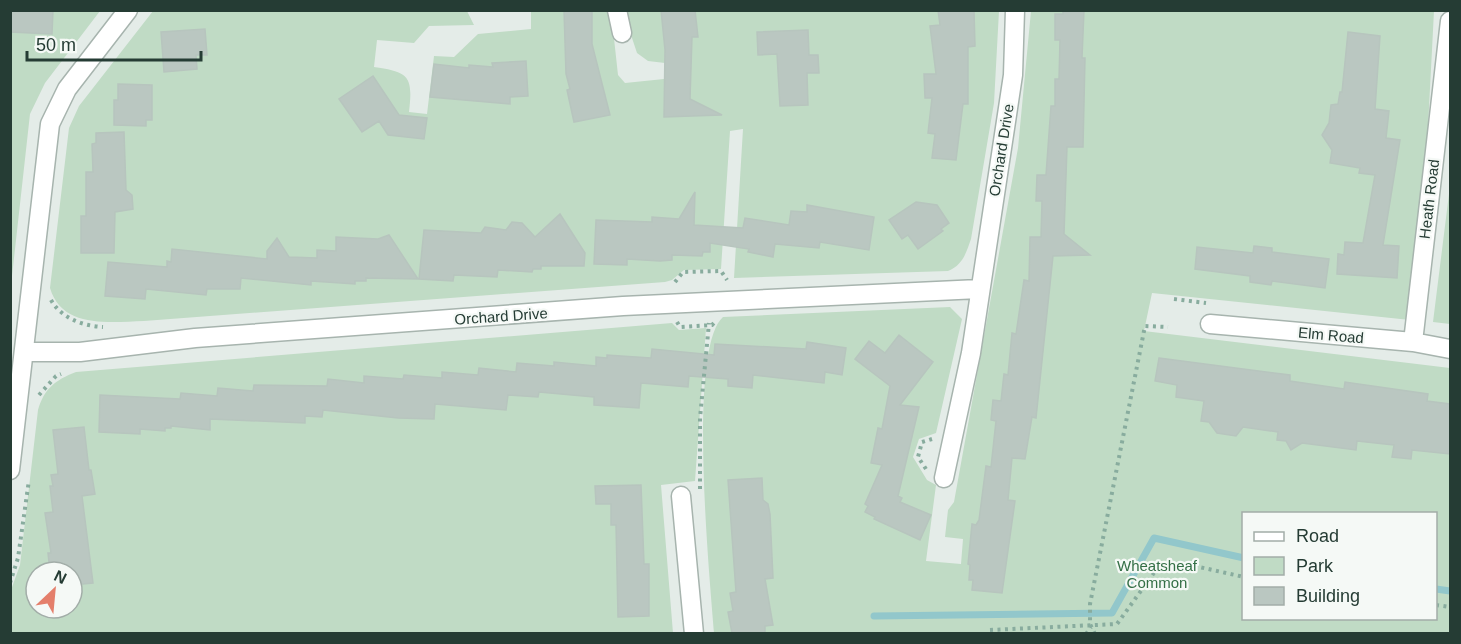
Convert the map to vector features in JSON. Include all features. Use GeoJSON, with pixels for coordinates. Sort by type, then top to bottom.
{"type":"FeatureCollection","features":[{"type":"Feature","properties":{"kind":"street"},"geometry":{"type":"LineString","coordinates":[[10,470],[52,118],[67,89],[128,10]]}},
{"type":"Feature","properties":{"kind":"street"},"geometry":{"type":"LineString","coordinates":[[617,10],[622,33]]}},
{"type":"Feature","properties":{"kind":"street","name":"Orchard Drive"},"geometry":{"type":"LineString","coordinates":[[937,476],[940,449],[971,353],[1013,75],[1015,10]]}},
{"type":"Feature","properties":{"kind":"street","name":"Heath Road"},"geometry":{"type":"LineString","coordinates":[[1413,342],[1450,21]]}},
{"type":"Feature","properties":{"kind":"street","name":"Orchard Drive"},"geometry":{"type":"LineString","coordinates":[[24,352],[80,352],[203,338],[716,308],[979,289]]}},
{"type":"Feature","properties":{"kind":"street","name":"Elm Road"},"geometry":{"type":"LineString","coordinates":[[1210,324],[1413,342],[1450,348]]}},
{"type":"Feature","properties":{"kind":"street"},"geometry":{"type":"LineString","coordinates":[[681,496],[694,633]]}},
{"type":"Feature","properties":{"kind":"path"},"geometry":{"type":"LineString","coordinates":[[667,285],[672,285],[683,272],[721,271],[726,280],[735,280]]}},
{"type":"Feature","properties":{"kind":"path"},"geometry":{"type":"LineString","coordinates":[[50,297],[62,314],[77,322],[91,326],[110,327]]}},
{"type":"Feature","properties":{"kind":"path"},"geometry":{"type":"LineString","coordinates":[[709,326],[716,308]]}},
{"type":"Feature","properties":{"kind":"path"},"geometry":{"type":"LineString","coordinates":[[701,493],[700,418],[709,326],[716,308]]}},
{"type":"Feature","properties":{"kind":"path"},"geometry":{"type":"LineString","coordinates":[[675,320],[680,327],[709,326]]}},
{"type":"Feature","properties":{"kind":"path"},"geometry":{"type":"LineString","coordinates":[[1086,633],[1090,624],[1090,604],[1145,326],[1168,327]]}},
{"type":"Feature","properties":{"kind":"path"},"geometry":{"type":"LineString","coordinates":[[37,399],[56,376],[66,373]]}},
{"type":"Feature","properties":{"kind":"path"},"geometry":{"type":"LineString","coordinates":[[937,476],[918,457],[922,442],[940,449]]}},
{"type":"Feature","properties":{"kind":"path"},"geometry":{"type":"LineString","coordinates":[[10,583],[18,558],[29,478]]}},
{"type":"Feature","properties":{"kind":"path"},"geometry":{"type":"LineString","coordinates":[[990,630],[1117,624],[1156,570],[1186,564],[1242,577]]}},
{"type":"Feature","properties":{"kind":"path"},"geometry":{"type":"LineString","coordinates":[[1090,624],[1095,633]]}},
{"type":"Feature","properties":{"kind":"green space"},"geometry":{"type":"Polygon","coordinates":[[[11,11],[100,11],[45,83],[30,114],[11,285],[11,11]]]}},
{"type":"Feature","properties":{"kind":"green space"},"geometry":{"type":"Polygon","coordinates":[[[153,11],[467,11],[474,25],[429,26],[414,43],[377,40],[374,67],[402,74],[409,84],[409,112],[427,114],[434,56],[454,57],[478,34],[531,29],[531,11],[611,11],[618,75],[625,83],[664,79],[665,63],[648,61],[637,53],[623,11],[999,11],[994,103],[971,239],[961,262],[948,271],[734,278],[743,129],[730,131],[721,269],[684,270],[672,280],[665,282],[144,321],[102,322],[76,317],[65,311],[56,301],[50,288],[69,128],[79,106],[153,11]]]}},
{"type":"Feature","properties":{"kind":"green space","name":"Wheatsheaf Common"},"geometry":{"type":"Polygon","coordinates":[[[1031,11],[1434,11],[1424,204],[1410,320],[1152,293],[1144,331],[1450,368],[1450,633],[714,633],[706,518],[703,417],[706,372],[712,337],[723,317],[950,307],[962,319],[936,433],[919,439],[913,457],[927,480],[936,485],[926,561],[961,564],[963,539],[945,537],[948,510],[954,502],[1018,148],[1031,11]]]}},
{"type":"Feature","properties":{"kind":"green space"},"geometry":{"type":"Polygon","coordinates":[[[1450,186],[1450,324],[1433,322],[1450,186]]]}},
{"type":"Feature","properties":{"kind":"green space"},"geometry":{"type":"Polygon","coordinates":[[[672,323],[679,330],[706,328],[695,481],[661,485],[673,633],[11,634],[11,590],[20,565],[38,410],[47,391],[62,378],[76,372],[672,323]]]}},
{"type":"Feature","properties":{"kind":"building"},"geometry":{"type":"Polygon","coordinates":[[[10,10],[53,10],[52,34],[10,32],[10,10]]]}},
{"type":"Feature","properties":{"kind":"building"},"geometry":{"type":"Polygon","coordinates":[[[564,10],[592,10],[592,44],[610,115],[574,122],[567,90],[570,89],[566,74],[564,10]]]}},
{"type":"Feature","properties":{"kind":"building"},"geometry":{"type":"Polygon","coordinates":[[[661,10],[695,10],[698,37],[692,37],[690,99],[722,115],[664,117],[665,50],[661,10]]]}},
{"type":"Feature","properties":{"kind":"building"},"geometry":{"type":"Polygon","coordinates":[[[938,10],[974,10],[975,46],[968,47],[968,104],[963,104],[956,160],[932,158],[935,134],[928,133],[932,98],[925,98],[924,74],[936,74],[930,26],[940,25],[938,10]]]}},
{"type":"Feature","properties":{"kind":"building"},"geometry":{"type":"Polygon","coordinates":[[[1063,10],[1084,10],[1082,58],[1085,58],[1083,147],[1067,147],[1064,234],[1090,255],[1053,256],[1036,418],[1032,417],[1025,459],[1012,458],[1008,500],[1015,501],[1002,593],[972,590],[973,580],[969,580],[970,565],[968,564],[972,524],[976,525],[979,520],[986,466],[991,467],[996,421],[991,420],[993,400],[1001,401],[1004,374],[1008,375],[1012,333],[1016,334],[1024,280],[1029,281],[1030,237],[1041,237],[1042,201],[1036,201],[1037,175],[1046,175],[1051,106],[1055,106],[1055,79],[1059,79],[1060,40],[1055,40],[1055,14],[1063,14],[1063,10]]]}},
{"type":"Feature","properties":{"kind":"building"},"geometry":{"type":"Polygon","coordinates":[[[205,29],[207,55],[196,55],[197,69],[164,72],[161,32],[205,29]]]}},
{"type":"Feature","properties":{"kind":"building"},"geometry":{"type":"Polygon","coordinates":[[[808,30],[809,55],[818,55],[819,73],[807,73],[808,105],[780,106],[777,54],[758,55],[757,32],[808,30]]]}},
{"type":"Feature","properties":{"kind":"building"},"geometry":{"type":"Polygon","coordinates":[[[1348,32],[1380,36],[1375,109],[1389,111],[1386,138],[1400,140],[1383,245],[1399,246],[1397,278],[1337,274],[1338,254],[1344,255],[1345,242],[1363,243],[1375,175],[1359,173],[1360,168],[1330,163],[1332,150],[1322,135],[1329,123],[1331,105],[1338,104],[1340,92],[1342,92],[1348,32]]]}},
{"type":"Feature","properties":{"kind":"building"},"geometry":{"type":"Polygon","coordinates":[[[526,61],[528,96],[510,97],[510,104],[430,97],[434,64],[469,68],[469,65],[493,67],[492,63],[526,61]]]}},
{"type":"Feature","properties":{"kind":"building"},"geometry":{"type":"Polygon","coordinates":[[[373,76],[399,115],[427,118],[424,139],[388,135],[379,121],[362,132],[339,99],[373,76]]]}},
{"type":"Feature","properties":{"kind":"building"},"geometry":{"type":"Polygon","coordinates":[[[118,84],[152,85],[152,120],[146,120],[146,126],[114,125],[114,100],[118,100],[118,84]]]}},
{"type":"Feature","properties":{"kind":"building"},"geometry":{"type":"Polygon","coordinates":[[[124,132],[126,190],[132,195],[133,209],[115,212],[114,253],[81,253],[81,216],[86,216],[86,172],[93,172],[92,144],[96,143],[96,133],[124,132]]]}},
{"type":"Feature","properties":{"kind":"building"},"geometry":{"type":"Polygon","coordinates":[[[695,192],[694,225],[743,228],[745,218],[789,225],[791,211],[807,212],[807,205],[874,217],[869,250],[820,242],[819,248],[775,244],[773,257],[748,252],[749,249],[710,243],[710,252],[703,252],[702,256],[672,255],[672,260],[660,261],[627,259],[627,265],[594,264],[596,220],[652,222],[652,217],[679,219],[695,192]]]}},
{"type":"Feature","properties":{"kind":"building"},"geometry":{"type":"Polygon","coordinates":[[[916,202],[937,205],[949,223],[941,229],[943,231],[918,249],[908,235],[902,239],[889,220],[916,202]]]}},
{"type":"Feature","properties":{"kind":"building"},"geometry":{"type":"Polygon","coordinates":[[[560,214],[585,253],[584,266],[541,266],[541,269],[533,269],[532,272],[498,270],[497,277],[454,275],[453,281],[419,279],[424,230],[481,233],[485,227],[506,230],[512,222],[522,223],[535,237],[560,214]]]}},
{"type":"Feature","properties":{"kind":"building"},"geometry":{"type":"Polygon","coordinates":[[[389,235],[418,279],[366,278],[366,281],[355,281],[355,284],[311,281],[311,285],[241,278],[240,289],[207,289],[206,295],[146,289],[145,299],[105,296],[108,262],[167,267],[167,261],[171,262],[172,249],[267,259],[267,251],[277,238],[289,257],[317,258],[317,250],[336,251],[336,237],[378,239],[389,235]]]}},
{"type":"Feature","properties":{"kind":"building"},"geometry":{"type":"Polygon","coordinates":[[[1254,246],[1272,248],[1272,252],[1329,259],[1325,288],[1272,281],[1271,285],[1250,282],[1250,276],[1195,269],[1197,247],[1253,253],[1254,246]]]}},
{"type":"Feature","properties":{"kind":"building"},"geometry":{"type":"Polygon","coordinates":[[[899,335],[933,362],[900,405],[919,407],[898,496],[902,498],[900,502],[931,515],[920,540],[874,519],[875,517],[865,512],[868,506],[865,504],[882,465],[871,463],[878,428],[882,429],[890,386],[855,359],[869,341],[885,353],[899,335]]]}},
{"type":"Feature","properties":{"kind":"building"},"geometry":{"type":"Polygon","coordinates":[[[807,342],[846,348],[842,375],[825,372],[824,383],[753,375],[752,388],[728,386],[728,379],[689,376],[688,387],[641,383],[639,408],[594,405],[594,397],[539,392],[538,397],[508,395],[506,410],[435,404],[434,419],[398,418],[323,410],[322,417],[305,416],[305,423],[210,419],[210,430],[171,426],[171,428],[165,428],[165,431],[140,429],[140,434],[99,432],[100,395],[180,399],[181,393],[217,396],[218,388],[253,391],[254,385],[327,386],[328,379],[364,383],[364,376],[403,379],[404,375],[442,378],[442,372],[478,375],[479,368],[516,372],[517,363],[554,366],[554,362],[596,366],[596,357],[607,358],[607,355],[651,358],[652,349],[714,355],[715,344],[806,349],[807,342]]]}},
{"type":"Feature","properties":{"kind":"building"},"geometry":{"type":"Polygon","coordinates":[[[1159,358],[1290,375],[1290,381],[1344,389],[1345,382],[1428,394],[1427,401],[1450,404],[1450,454],[1412,450],[1411,459],[1392,457],[1394,445],[1357,441],[1356,450],[1302,443],[1291,450],[1286,441],[1277,440],[1278,432],[1243,427],[1236,436],[1217,433],[1209,422],[1201,421],[1204,401],[1176,397],[1177,385],[1155,381],[1159,358]]]}},
{"type":"Feature","properties":{"kind":"building"},"geometry":{"type":"Polygon","coordinates":[[[84,427],[89,470],[91,470],[95,494],[82,496],[93,583],[84,584],[84,560],[49,560],[48,553],[51,553],[45,513],[53,512],[51,475],[58,474],[53,430],[84,427]]]}},
{"type":"Feature","properties":{"kind":"building"},"geometry":{"type":"Polygon","coordinates":[[[762,478],[763,500],[768,504],[770,514],[773,578],[765,579],[773,625],[765,626],[765,633],[732,633],[728,612],[733,611],[730,593],[736,592],[728,480],[762,478]]]}},
{"type":"Feature","properties":{"kind":"building"},"geometry":{"type":"Polygon","coordinates":[[[641,485],[644,564],[649,564],[649,616],[618,617],[616,525],[611,525],[611,504],[596,504],[595,486],[641,485]]]}},
{"type":"Feature","properties":{"kind":"waterway"},"geometry":{"type":"LineString","coordinates":[[874,616],[1112,613],[1154,538],[1242,558]]}},
{"type":"Feature","properties":{"kind":"waterway"},"geometry":{"type":"LineString","coordinates":[[1437,589],[1450,591]]}}]}
